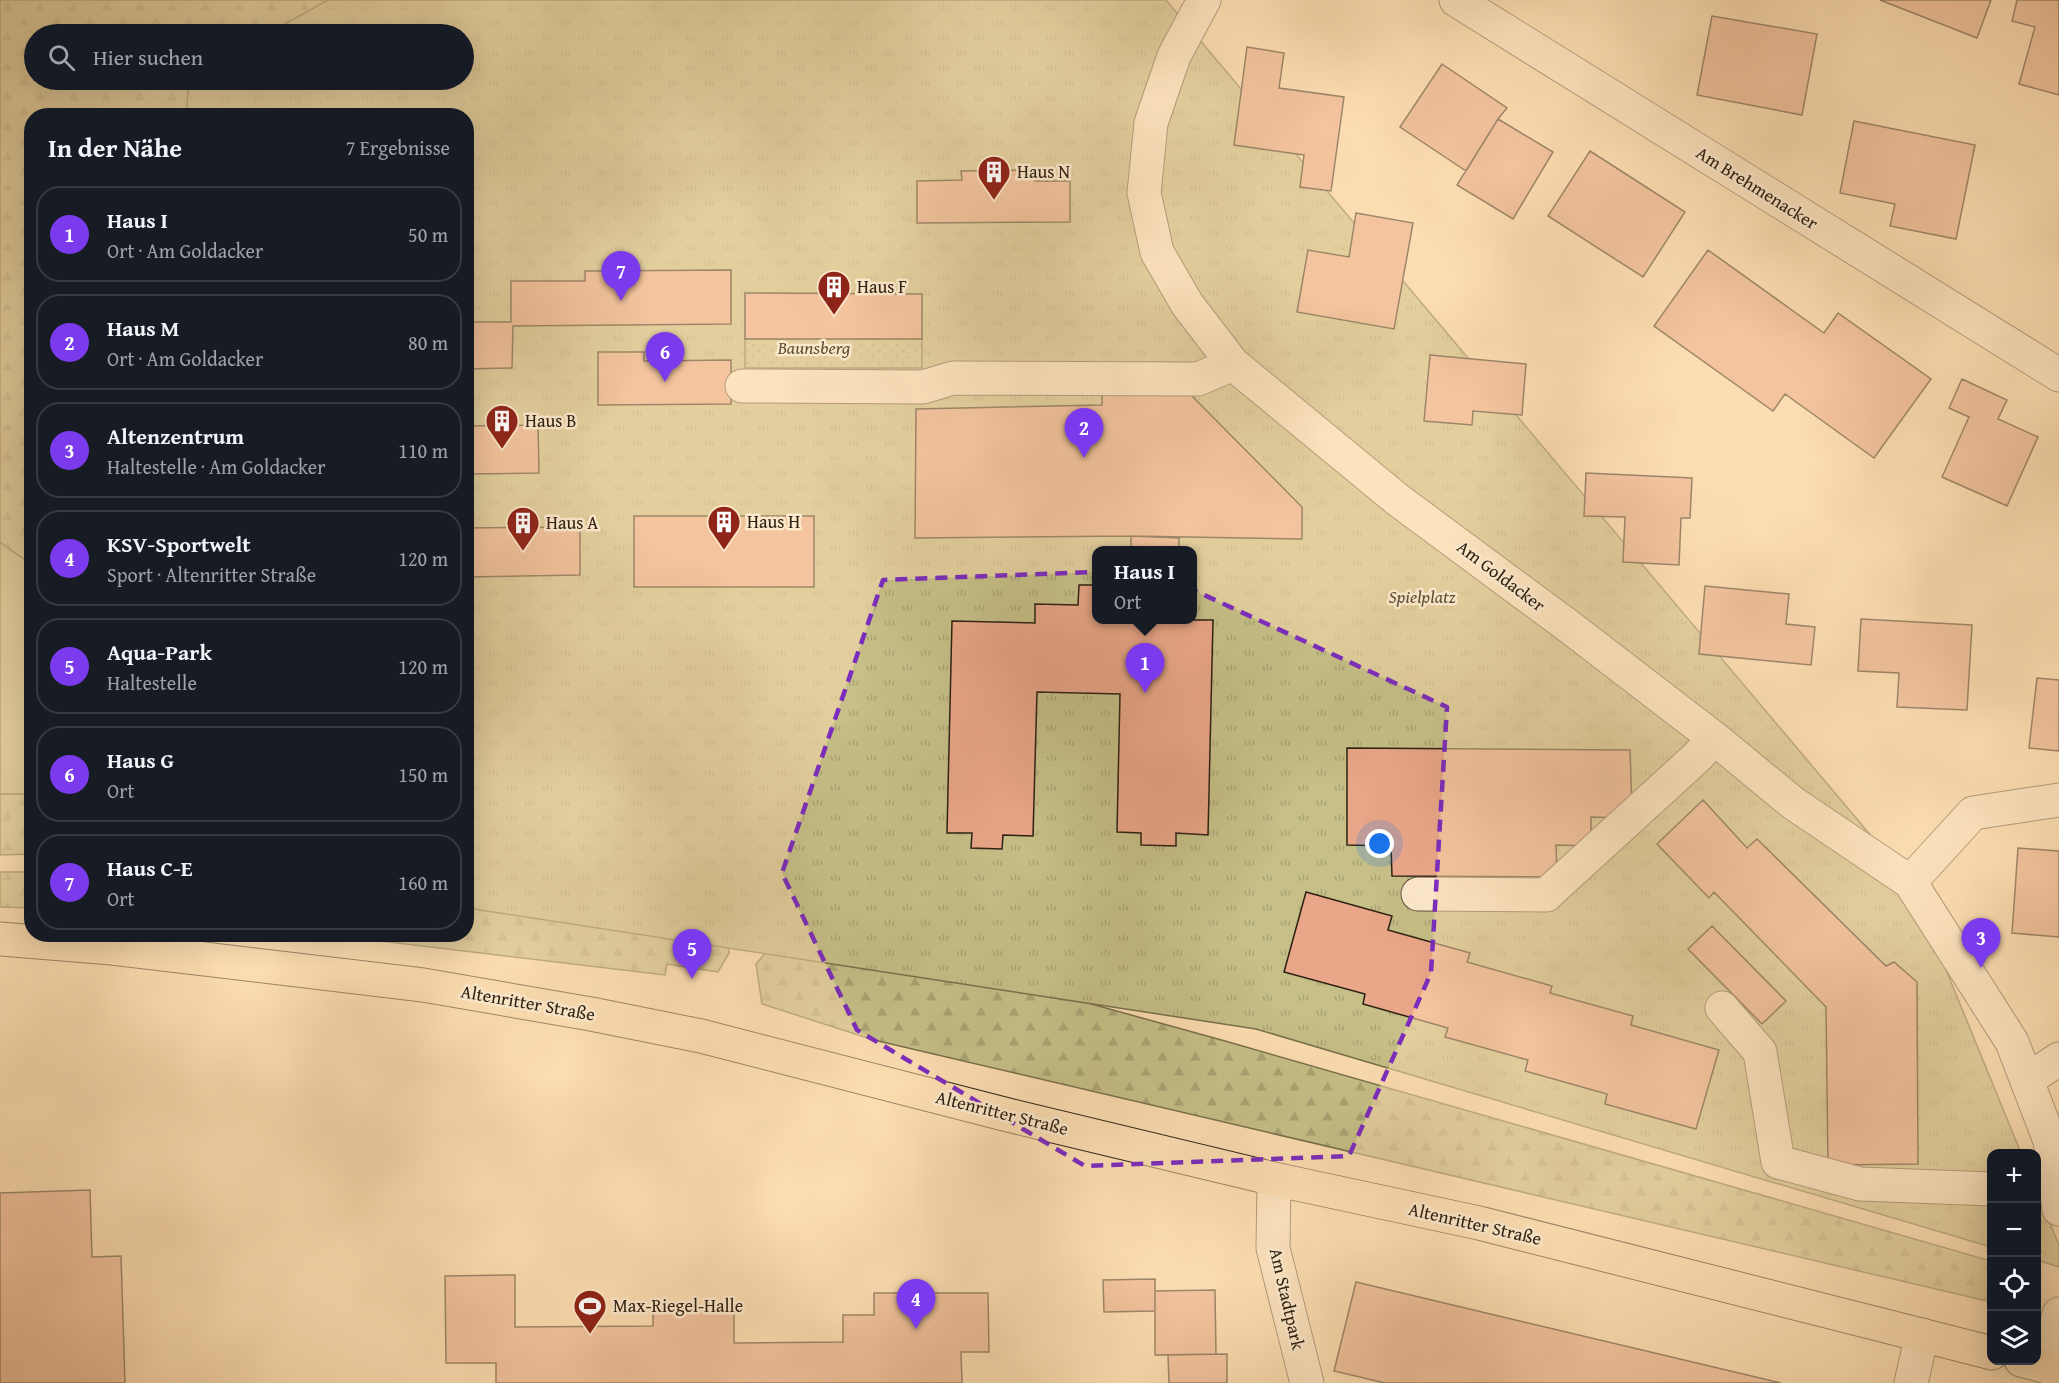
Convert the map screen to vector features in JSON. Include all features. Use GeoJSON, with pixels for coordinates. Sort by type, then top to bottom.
{"type":"FeatureCollection","features":[{"type":"Feature","properties":{"kind":"main road","name":"Altenritter Straße"},"geometry":{"type":"LineString","coordinates":[[0,939],[24,941]]}},
{"type":"Feature","properties":{"kind":"main road","name":"Altenritter Straße"},"geometry":{"type":"LineString","coordinates":[[37,942],[112,948],[411,984],[591,1014],[701,1036],[1008,1115],[1274,1179],[1479,1223],[1987,1352]]}},
{"type":"Feature","properties":{"kind":"street","name":"Am Goldacker"},"geometry":{"type":"LineString","coordinates":[[1204,0],[1174,56],[1151,123],[1144,193],[1157,252],[1187,304],[1233,364],[1398,500],[1567,625],[1714,738],[1793,803],[1910,882],[2012,1042],[2050,1141],[2050,1197]]}},
{"type":"Feature","properties":{"kind":"street","name":"Am Brehmenacker"},"geometry":{"type":"LineString","coordinates":[[1456,0],[2059,375]]}},
{"type":"Feature","properties":{"kind":"street"},"geometry":{"type":"LineString","coordinates":[[742,386],[923,387],[953,378],[1198,379],[1233,364]]}},
{"type":"Feature","properties":{"kind":"street"},"geometry":{"type":"LineString","coordinates":[[1418,894],[1546,895],[1698,756],[1714,738]]}},
{"type":"Feature","properties":{"kind":"street"},"geometry":{"type":"LineString","coordinates":[[1910,882],[1973,813],[2059,800]]}},
{"type":"Feature","properties":{"kind":"street"},"geometry":{"type":"LineString","coordinates":[[1722,1008],[1760,1052],[1778,1162],[1860,1184],[1987,1189]]}},
{"type":"Feature","properties":{"kind":"street"},"geometry":{"type":"LineString","coordinates":[[2027,1080],[2059,1059]]}},
{"type":"Feature","properties":{"kind":"street","name":"Am Stadtpark"},"geometry":{"type":"LineString","coordinates":[[1274,1179],[1273,1248],[1307,1383]]}},
{"type":"Feature","properties":{"kind":"street"},"geometry":{"type":"LineString","coordinates":[[2042,1366],[2059,1314]]}},
{"type":"Feature","properties":{"kind":"street"},"geometry":{"type":"LineString","coordinates":[[1911,1383],[1922,1335]]}},
{"type":"Feature","properties":{"kind":"highlighted area"},"geometry":{"type":"Polygon","coordinates":[[[1150,570],[1447,707],[1431,973],[1349,1156],[1085,1166],[857,1030],[782,873],[883,580],[1150,570]]]}},
{"type":"Feature","properties":{"kind":"green space"},"geometry":{"type":"Polygon","coordinates":[[[0,0],[558,0],[474,30],[474,24],[24,24],[24,90],[447,90],[425,108],[24,108],[24,559],[0,542],[0,0]]]}},
{"type":"Feature","properties":{"kind":"green space","name":"Baunsberg"},"geometry":{"type":"Polygon","coordinates":[[[328,0],[1166,0],[1910,882],[2019,1149],[1987,1149],[1987,1246],[1256,1029],[474,909],[474,108],[187,108],[188,90],[474,90],[474,24],[285,24],[328,0]]]}},
{"type":"Feature","properties":{"kind":"green space"},"geometry":{"type":"Polygon","coordinates":[[[745,339],[922,339],[922,368],[745,368],[745,339]]]}},
{"type":"Feature","properties":{"kind":"green space"},"geometry":{"type":"Polygon","coordinates":[[[0,542],[24,559],[24,794],[0,794],[0,542]]]}},
{"type":"Feature","properties":{"kind":"green space"},"geometry":{"type":"Polygon","coordinates":[[[0,794],[24,794],[24,854],[0,855],[0,794]]]}},
{"type":"Feature","properties":{"kind":"green space"},"geometry":{"type":"Polygon","coordinates":[[[0,872],[24,872],[24,908],[0,907],[0,872]]]}},
{"type":"Feature","properties":{"kind":"green space"},"geometry":{"type":"Polygon","coordinates":[[[474,894],[728,932],[729,953],[718,972],[667,964],[665,975],[389,942],[474,942],[474,894]]]}},
{"type":"Feature","properties":{"kind":"green space"},"geometry":{"type":"Polygon","coordinates":[[[775,942],[1030,987],[1987,1260],[1987,1301],[874,1040],[762,1004],[756,964],[775,942]]]}},
{"type":"Feature","properties":{"kind":"green space"},"geometry":{"type":"Polygon","coordinates":[[[2041,1202],[2059,1245],[2059,1267],[2041,1261],[2041,1202]]]}},
{"type":"Feature","properties":{"kind":"building"},"geometry":{"type":"Polygon","coordinates":[[[1880,0],[1991,0],[1977,38],[1880,0]]]}},
{"type":"Feature","properties":{"kind":"building"},"geometry":{"type":"Polygon","coordinates":[[[2017,0],[2059,0],[2059,95],[2019,84],[2035,27],[2012,21],[2017,0]]]}},
{"type":"Feature","properties":{"kind":"building"},"geometry":{"type":"Polygon","coordinates":[[[1712,16],[1817,34],[1802,115],[1697,95],[1712,16]]]}},
{"type":"Feature","properties":{"kind":"building"},"geometry":{"type":"Polygon","coordinates":[[[1247,47],[1284,53],[1279,88],[1344,97],[1331,191],[1300,187],[1304,155],[1234,145],[1247,47]]]}},
{"type":"Feature","properties":{"kind":"building"},"geometry":{"type":"Polygon","coordinates":[[[1442,64],[1507,108],[1466,171],[1400,127],[1442,64]]]}},
{"type":"Feature","properties":{"kind":"building"},"geometry":{"type":"Polygon","coordinates":[[[1498,119],[1553,152],[1513,219],[1457,185],[1498,119]]]}},
{"type":"Feature","properties":{"kind":"building"},"geometry":{"type":"Polygon","coordinates":[[[1854,121],[1975,145],[1956,239],[1890,226],[1895,204],[1840,193],[1854,121]]]}},
{"type":"Feature","properties":{"kind":"building"},"geometry":{"type":"Polygon","coordinates":[[[1590,151],[1685,212],[1643,277],[1548,216],[1590,151]]]}},
{"type":"Feature","properties":{"kind":"building","name":"Haus N"},"geometry":{"type":"Polygon","coordinates":[[[1035,170],[1035,181],[1070,181],[1070,222],[917,223],[917,181],[962,180],[961,171],[1035,170]]]}},
{"type":"Feature","properties":{"kind":"building"},"geometry":{"type":"Polygon","coordinates":[[[1356,213],[1413,223],[1394,329],[1297,312],[1308,250],[1349,257],[1356,213]]]}},
{"type":"Feature","properties":{"kind":"building"},"geometry":{"type":"Polygon","coordinates":[[[1708,250],[1824,333],[1838,313],[1931,379],[1874,458],[1785,394],[1773,411],[1654,326],[1708,250]]]}},
{"type":"Feature","properties":{"kind":"building"},"geometry":{"type":"Polygon","coordinates":[[[731,270],[731,324],[513,326],[512,368],[474,369],[474,322],[511,322],[511,281],[585,281],[585,271],[731,270]]]}},
{"type":"Feature","properties":{"kind":"building","name":"Haus F"},"geometry":{"type":"Polygon","coordinates":[[[745,293],[922,294],[922,339],[745,339],[745,293]]]}},
{"type":"Feature","properties":{"kind":"building"},"geometry":{"type":"Polygon","coordinates":[[[598,352],[644,352],[644,361],[731,360],[731,404],[598,405],[598,352]]]}},
{"type":"Feature","properties":{"kind":"building"},"geometry":{"type":"Polygon","coordinates":[[[1430,355],[1526,364],[1522,415],[1473,411],[1472,425],[1424,421],[1430,355]]]}},
{"type":"Feature","properties":{"kind":"building"},"geometry":{"type":"Polygon","coordinates":[[[1962,379],[2007,400],[1998,419],[2038,437],[2007,506],[1942,477],[1969,417],[1949,408],[1962,379]]]}},
{"type":"Feature","properties":{"kind":"building"},"geometry":{"type":"Polygon","coordinates":[[[1102,392],[1188,392],[1302,507],[1302,539],[1131,536],[915,538],[916,409],[1102,405],[1102,392]]]}},
{"type":"Feature","properties":{"kind":"building","name":"Haus B"},"geometry":{"type":"Polygon","coordinates":[[[538,425],[539,473],[474,474],[474,426],[538,425]]]}},
{"type":"Feature","properties":{"kind":"building"},"geometry":{"type":"Polygon","coordinates":[[[1586,473],[1692,478],[1690,518],[1681,518],[1679,565],[1623,562],[1625,517],[1584,516],[1586,473]]]}},
{"type":"Feature","properties":{"kind":"building","name":"Haus H"},"geometry":{"type":"Polygon","coordinates":[[[634,516],[814,516],[814,587],[634,587],[634,516]]]}},
{"type":"Feature","properties":{"kind":"building","name":"Haus A"},"geometry":{"type":"Polygon","coordinates":[[[580,527],[580,575],[474,577],[474,528],[580,527]]]}},
{"type":"Feature","properties":{"kind":"building"},"geometry":{"type":"Polygon","coordinates":[[[1131,536],[1179,538],[1179,546],[1131,546],[1131,536]]]}},
{"type":"Feature","properties":{"kind":"building"},"geometry":{"type":"Polygon","coordinates":[[[1079,585],[1092,585],[1092,624],[1197,624],[1197,620],[1213,620],[1208,835],[1176,833],[1176,846],[1141,845],[1141,833],[1117,832],[1120,694],[1037,692],[1033,836],[1003,835],[1002,849],[971,848],[972,833],[947,833],[952,621],[1035,623],[1035,604],[1078,605],[1079,585]]]}},
{"type":"Feature","properties":{"kind":"building"},"geometry":{"type":"Polygon","coordinates":[[[1705,586],[1789,594],[1786,624],[1815,627],[1811,665],[1699,654],[1705,586]]]}},
{"type":"Feature","properties":{"kind":"building"},"geometry":{"type":"Polygon","coordinates":[[[1861,619],[1972,625],[1967,710],[1897,707],[1899,673],[1858,671],[1861,619]]]}},
{"type":"Feature","properties":{"kind":"building"},"geometry":{"type":"Polygon","coordinates":[[[2037,678],[2059,680],[2059,751],[2029,748],[2037,678]]]}},
{"type":"Feature","properties":{"kind":"building"},"geometry":{"type":"Polygon","coordinates":[[[1347,748],[1630,750],[1632,810],[1623,818],[1591,817],[1591,846],[1556,845],[1557,877],[1392,876],[1391,846],[1347,845],[1347,748]]]}},
{"type":"Feature","properties":{"kind":"building"},"geometry":{"type":"Polygon","coordinates":[[[1703,800],[1747,848],[1757,839],[1886,966],[1894,962],[1917,982],[1918,1164],[1828,1165],[1826,1007],[1714,892],[1709,898],[1657,844],[1703,800]]]}},
{"type":"Feature","properties":{"kind":"building"},"geometry":{"type":"Polygon","coordinates":[[[2018,848],[2059,851],[2059,937],[2012,933],[2018,848]]]}},
{"type":"Feature","properties":{"kind":"building"},"geometry":{"type":"Polygon","coordinates":[[[1306,892],[1392,916],[1388,930],[1470,953],[1467,962],[1552,986],[1550,993],[1633,1016],[1631,1025],[1719,1050],[1696,1129],[1605,1104],[1607,1094],[1525,1071],[1528,1060],[1445,1037],[1448,1028],[1363,1004],[1365,994],[1284,972],[1306,892]]]}},
{"type":"Feature","properties":{"kind":"building"},"geometry":{"type":"Polygon","coordinates":[[[1712,926],[1786,1001],[1762,1024],[1688,949],[1712,926]]]}},
{"type":"Feature","properties":{"kind":"building"},"geometry":{"type":"Polygon","coordinates":[[[90,1190],[92,1257],[121,1256],[125,1383],[0,1383],[0,1193],[90,1190]]]}},
{"type":"Feature","properties":{"kind":"building","name":"Max-Riegel-Halle"},"geometry":{"type":"Polygon","coordinates":[[[515,1275],[515,1327],[653,1326],[653,1306],[734,1306],[734,1343],[843,1342],[843,1315],[874,1315],[874,1293],[988,1293],[989,1352],[961,1352],[962,1383],[496,1383],[496,1363],[446,1363],[445,1276],[515,1275]]]}},
{"type":"Feature","properties":{"kind":"building"},"geometry":{"type":"Polygon","coordinates":[[[1155,1279],[1155,1311],[1104,1312],[1103,1280],[1155,1279]]]}},
{"type":"Feature","properties":{"kind":"building"},"geometry":{"type":"Polygon","coordinates":[[[1356,1282],[1781,1383],[1385,1383],[1334,1371],[1356,1282]]]}},
{"type":"Feature","properties":{"kind":"building"},"geometry":{"type":"Polygon","coordinates":[[[1215,1290],[1216,1354],[1155,1355],[1155,1291],[1215,1290]]]}},
{"type":"Feature","properties":{"kind":"building"},"geometry":{"type":"Polygon","coordinates":[[[1227,1354],[1227,1383],[1169,1383],[1168,1355],[1227,1354]]]}},
{"type":"Feature","properties":{"kind":"place","name":"Haus N"},"geometry":{"type":"Point","coordinates":[994,201]}},
{"type":"Feature","properties":{"kind":"place","name":"Haus C-E"},"geometry":{"type":"Point","coordinates":[621,301]}},
{"type":"Feature","properties":{"kind":"place","name":"Haus F"},"geometry":{"type":"Point","coordinates":[834,316]}},
{"type":"Feature","properties":{"kind":"place","name":"Haus G"},"geometry":{"type":"Point","coordinates":[665,382]}},
{"type":"Feature","properties":{"kind":"place","name":"Haus B"},"geometry":{"type":"Point","coordinates":[502,450]}},
{"type":"Feature","properties":{"kind":"place","name":"Haus M"},"geometry":{"type":"Point","coordinates":[1084,458]}},
{"type":"Feature","properties":{"kind":"place","name":"Haus H"},"geometry":{"type":"Point","coordinates":[724,551]}},
{"type":"Feature","properties":{"kind":"place","name":"Haus A"},"geometry":{"type":"Point","coordinates":[523,552]}},
{"type":"Feature","properties":{"kind":"place","name":"Haus I"},"geometry":{"type":"Point","coordinates":[1145,693]}},
{"type":"Feature","properties":{"kind":"place","name":"Altenzentrum"},"geometry":{"type":"Point","coordinates":[1981,968]}},
{"type":"Feature","properties":{"kind":"place","name":"Aqua-Park"},"geometry":{"type":"Point","coordinates":[692,979]}},
{"type":"Feature","properties":{"kind":"place","name":"KSV-Sportwelt"},"geometry":{"type":"Point","coordinates":[916,1329]}},
{"type":"Feature","properties":{"kind":"place","name":"Max-Riegel-Halle"},"geometry":{"type":"Point","coordinates":[590,1335]}},
{"type":"Feature","properties":{"kind":"park label","name":"Spielplatz"},"geometry":{"type":"Point","coordinates":[1422,597]}}]}
